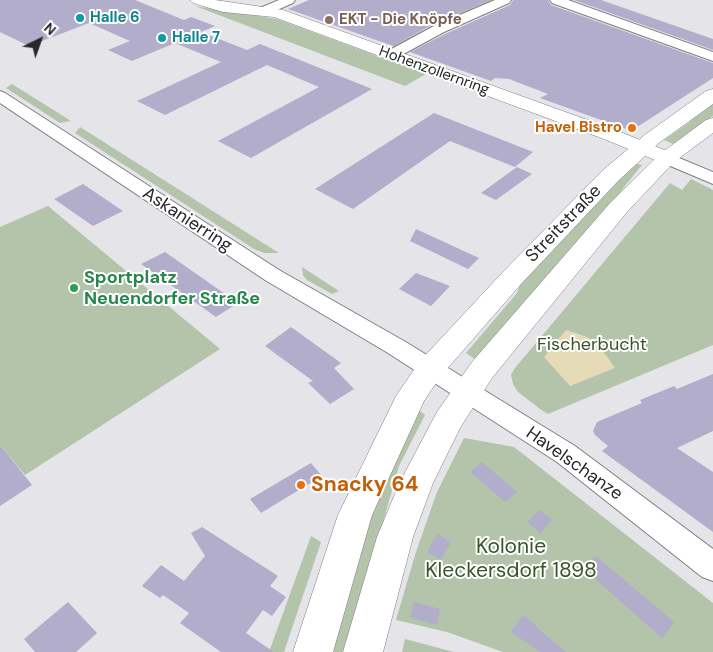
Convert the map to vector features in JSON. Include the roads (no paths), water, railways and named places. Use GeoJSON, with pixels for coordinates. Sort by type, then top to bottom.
{"type":"FeatureCollection","features":[{"type":"Feature","properties":{"kind":"main road","name":"Hohenzollernring"},"geometry":{"type":"LineString","coordinates":[[198,0],[223,7],[277,13],[667,158]]}},
{"type":"Feature","properties":{"kind":"main road","name":"Streitstraße"},"geometry":{"type":"LineString","coordinates":[[313,652],[361,501],[411,396],[430,369],[610,176],[641,147],[713,95]]}},
{"type":"Feature","properties":{"kind":"main road","name":"Streitstraße"},"geometry":{"type":"LineString","coordinates":[[363,652],[395,537],[417,482],[442,431],[482,370],[619,207],[667,158],[713,124]]}},
{"type":"Feature","properties":{"kind":"street"},"geometry":{"type":"LineString","coordinates":[[264,11],[289,0]]}},
{"type":"Feature","properties":{"kind":"street"},"geometry":{"type":"LineString","coordinates":[[384,52],[437,21],[484,0]]}},
{"type":"Feature","properties":{"kind":"street"},"geometry":{"type":"LineString","coordinates":[[384,52],[505,0]]}},
{"type":"Feature","properties":{"kind":"street"},"geometry":{"type":"LineString","coordinates":[[556,0],[713,57]]}},
{"type":"Feature","properties":{"kind":"street","name":"Askanierring"},"geometry":{"type":"LineString","coordinates":[[0,96],[272,276],[338,312],[430,369]]}},
{"type":"Feature","properties":{"kind":"street"},"geometry":{"type":"LineString","coordinates":[[667,158],[713,179]]}},
{"type":"Feature","properties":{"kind":"street","name":"Havelschanze"},"geometry":{"type":"LineString","coordinates":[[430,369],[566,454],[713,567]]}},
{"type":"Feature","properties":{"kind":"place","name":"Halle 6"},"geometry":{"type":"Point","coordinates":[80,18]}},
{"type":"Feature","properties":{"kind":"place","name":"EKT - Die Knöpfe"},"geometry":{"type":"Point","coordinates":[329,20]}},
{"type":"Feature","properties":{"kind":"place","name":"Halle 7"},"geometry":{"type":"Point","coordinates":[162,38]}},
{"type":"Feature","properties":{"kind":"place","name":"Havel Bistro"},"geometry":{"type":"Point","coordinates":[632,128]}},
{"type":"Feature","properties":{"kind":"place","name":"Sportplatz Neuendorfer Straße"},"geometry":{"type":"Point","coordinates":[74,288]}},
{"type":"Feature","properties":{"kind":"place","name":"Snacky 64"},"geometry":{"type":"Point","coordinates":[301,485]}},
{"type":"Feature","properties":{"kind":"park label","name":"Fischerbucht"},"geometry":{"type":"Point","coordinates":[592,345]}},
{"type":"Feature","properties":{"kind":"park label","name":"Kolonie Kleckersdorf 1898"},"geometry":{"type":"Point","coordinates":[511,559]}}]}
